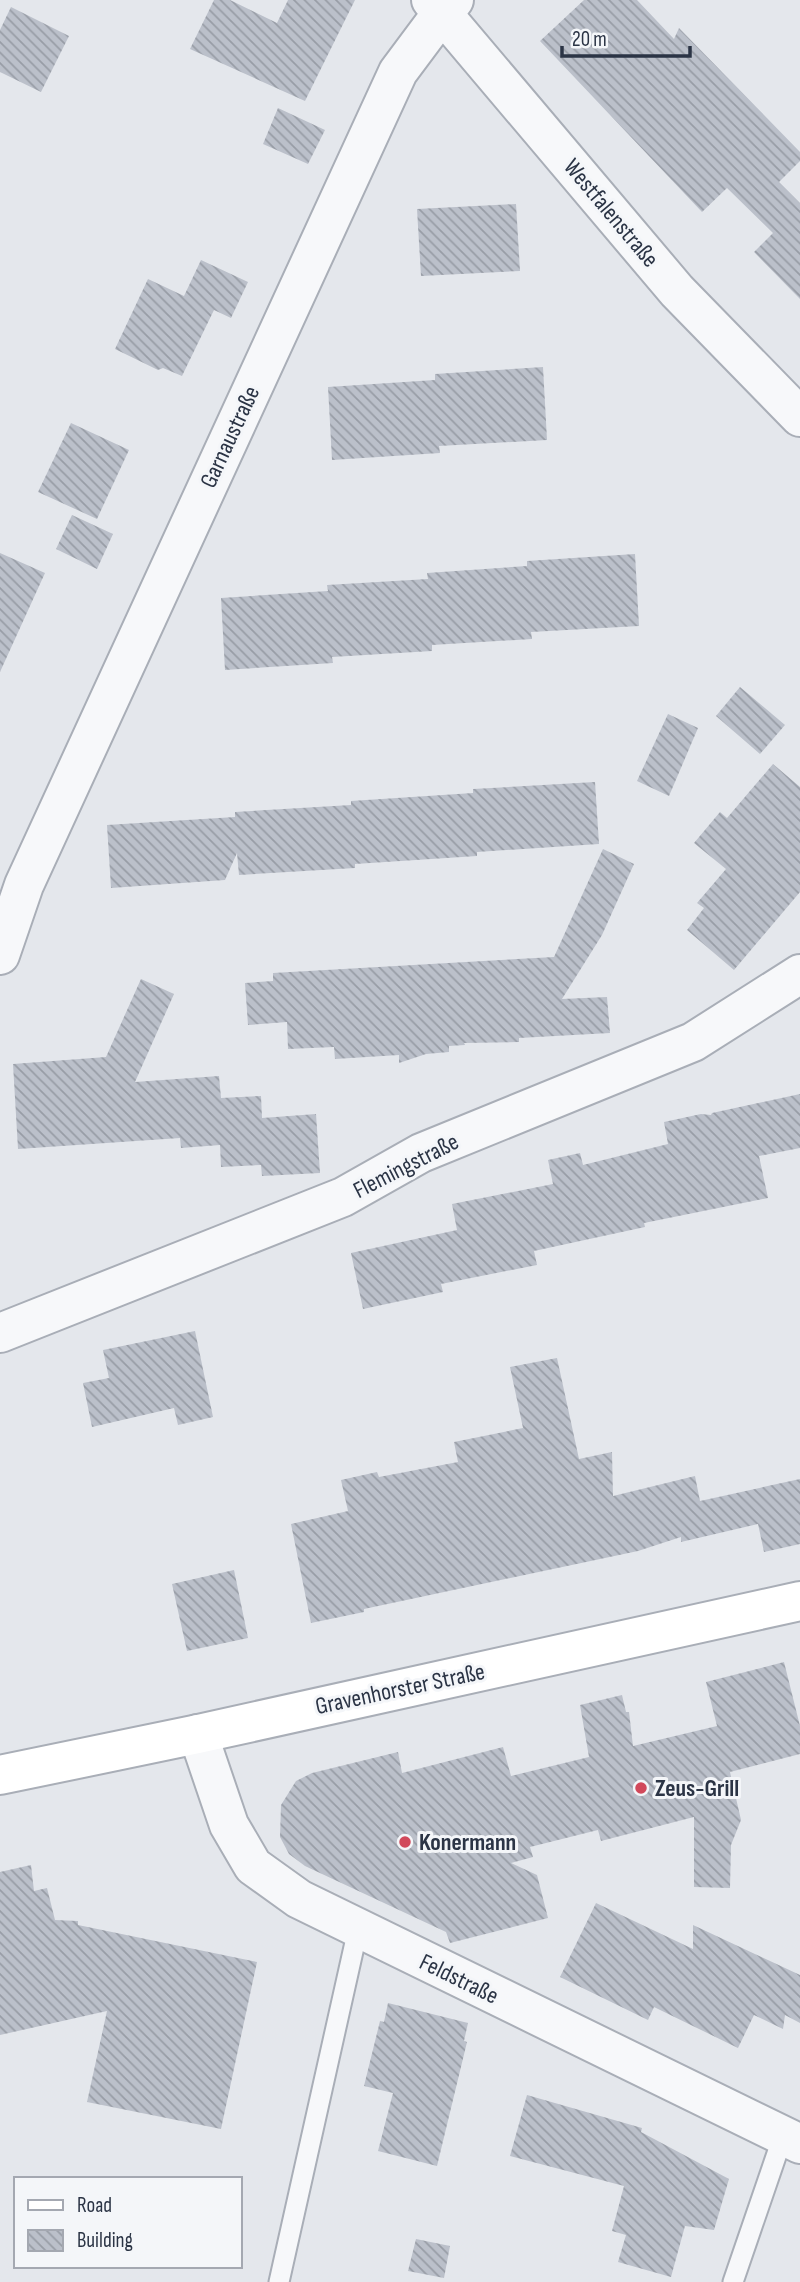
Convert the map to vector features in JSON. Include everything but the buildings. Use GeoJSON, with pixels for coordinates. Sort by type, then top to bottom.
{"type":"FeatureCollection","features":[{"type":"Feature","properties":{"kind":"main road","name":"Gravenhorster Straße"},"geometry":{"type":"LineString","coordinates":[[0,1775],[800,1601]]}},
{"type":"Feature","properties":{"kind":"street","name":"Westfalenstraße"},"geometry":{"type":"LineString","coordinates":[[442,4],[677,291],[800,417]]}},
{"type":"Feature","properties":{"kind":"street","name":"Garnaustraße"},"geometry":{"type":"LineString","coordinates":[[0,955],[12,879],[398,72],[442,4]]}},
{"type":"Feature","properties":{"kind":"street","name":"Flemingstraße"},"geometry":{"type":"LineString","coordinates":[[0,1332],[343,1197],[421,1153],[693,1042],[800,974]]}},
{"type":"Feature","properties":{"kind":"street","name":"Feldstraße"},"geometry":{"type":"LineString","coordinates":[[198,1734],[229,1825],[253,1866],[299,1899],[792,2140]]}},
{"type":"Feature","properties":{"kind":"lane"},"geometry":{"type":"LineString","coordinates":[[279,2282],[358,1929]]}},
{"type":"Feature","properties":{"kind":"lane"},"geometry":{"type":"LineString","coordinates":[[733,2282],[792,2140]]}},
{"type":"Feature","properties":{"kind":"place","name":"Zeus-Grill"},"geometry":{"type":"Point","coordinates":[641,1788]}},
{"type":"Feature","properties":{"kind":"place","name":"Konermann"},"geometry":{"type":"Point","coordinates":[405,1842]}}]}
